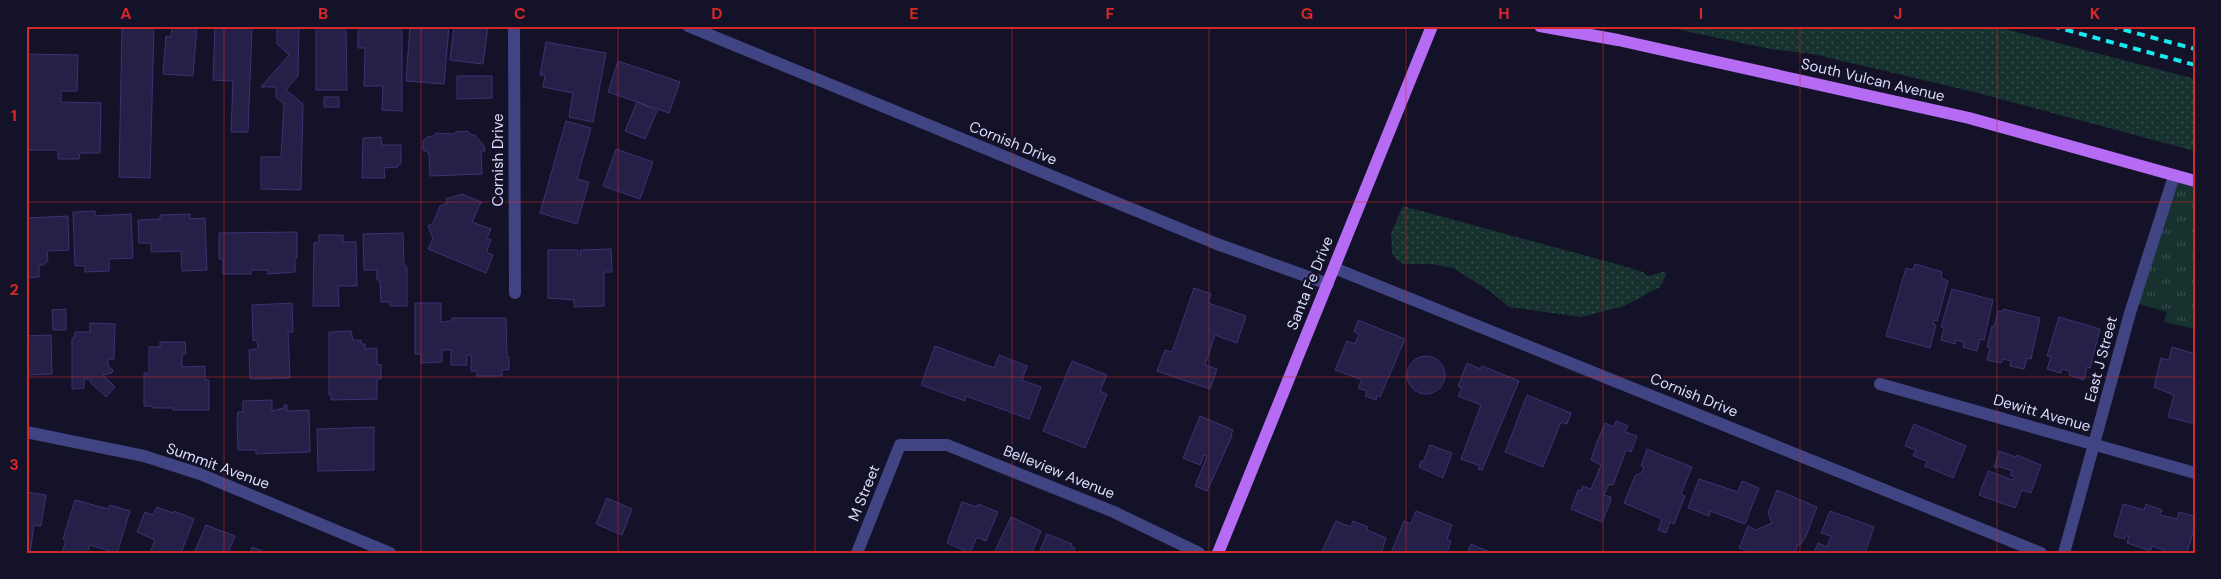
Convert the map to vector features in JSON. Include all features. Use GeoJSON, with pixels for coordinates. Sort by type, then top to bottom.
{"type":"FeatureCollection","features":[{"type":"Feature","properties":{"kind":"main road","name":"Santa Fe Drive"},"geometry":{"type":"LineString","coordinates":[[1218,553],[1432,26]]}},
{"type":"Feature","properties":{"kind":"main road","name":"South Vulcan Avenue"},"geometry":{"type":"LineString","coordinates":[[1540,26],[1618,40],[1969,118],[2195,182]]}},
{"type":"Feature","properties":{"kind":"street","name":"Cornish Drive"},"geometry":{"type":"LineString","coordinates":[[514,26],[515,293]]}},
{"type":"Feature","properties":{"kind":"street","name":"Cornish Drive"},"geometry":{"type":"LineString","coordinates":[[688,26],[1217,244],[1328,284]]}},
{"type":"Feature","properties":{"kind":"street","name":"East J Street"},"geometry":{"type":"LineString","coordinates":[[2064,553],[2130,313],[2174,176]]}},
{"type":"Feature","properties":{"kind":"street","name":"Cornish Drive"},"geometry":{"type":"LineString","coordinates":[[1334,268],[2041,553]]}},
{"type":"Feature","properties":{"kind":"street","name":"Dewitt Avenue"},"geometry":{"type":"LineString","coordinates":[[1880,384],[2195,473]]}},
{"type":"Feature","properties":{"kind":"street","name":"Summit Avenue"},"geometry":{"type":"LineString","coordinates":[[26,432],[144,456],[200,474],[390,553]]}},
{"type":"Feature","properties":{"kind":"street","name":"M Street"},"geometry":{"type":"LineString","coordinates":[[857,553],[900,445]]}},
{"type":"Feature","properties":{"kind":"street","name":"Belleview Avenue"},"geometry":{"type":"LineString","coordinates":[[900,445],[946,445],[1114,512],[1199,553]]}},
{"type":"Feature","properties":{"kind":"green space"},"geometry":{"type":"Polygon","coordinates":[[[1662,26],[1994,26],[2195,79],[2195,151],[1974,92],[1813,54],[1770,49],[1662,26]]]}},
{"type":"Feature","properties":{"kind":"green space"},"geometry":{"type":"Polygon","coordinates":[[[2175,174],[2195,180],[2195,329],[2164,322],[2167,312],[2132,302],[2175,174]]]}},
{"type":"Feature","properties":{"kind":"green space"},"geometry":{"type":"Polygon","coordinates":[[[1403,206],[1613,263],[1643,272],[1648,276],[1663,272],[1667,273],[1660,287],[1624,306],[1581,317],[1509,307],[1491,292],[1453,268],[1431,264],[1403,264],[1396,259],[1392,253],[1391,233],[1403,206]]]}},
{"type":"Feature","properties":{"kind":"building"},"geometry":{"type":"Polygon","coordinates":[[[122,26],[154,26],[150,178],[119,177],[122,26]]]}},
{"type":"Feature","properties":{"kind":"building"},"geometry":{"type":"Polygon","coordinates":[[[172,26],[197,26],[193,76],[163,74],[166,36],[171,37],[172,26]]]}},
{"type":"Feature","properties":{"kind":"building"},"geometry":{"type":"Polygon","coordinates":[[[215,26],[252,27],[248,132],[231,132],[233,81],[213,80],[215,26]]]}},
{"type":"Feature","properties":{"kind":"building"},"geometry":{"type":"Polygon","coordinates":[[[277,26],[299,26],[298,76],[286,90],[303,104],[301,190],[261,189],[261,157],[281,157],[284,104],[276,97],[276,87],[261,87],[289,55],[277,44],[277,26]]]}},
{"type":"Feature","properties":{"kind":"building"},"geometry":{"type":"Polygon","coordinates":[[[316,26],[346,26],[347,90],[316,90],[316,26]]]}},
{"type":"Feature","properties":{"kind":"building"},"geometry":{"type":"Polygon","coordinates":[[[358,26],[402,26],[402,111],[382,110],[383,86],[364,86],[365,48],[358,48],[358,26]]]}},
{"type":"Feature","properties":{"kind":"building"},"geometry":{"type":"Polygon","coordinates":[[[410,26],[449,26],[444,84],[406,81],[410,26]]]}},
{"type":"Feature","properties":{"kind":"building"},"geometry":{"type":"Polygon","coordinates":[[[454,26],[488,26],[483,64],[450,60],[454,26]]]}},
{"type":"Feature","properties":{"kind":"building"},"geometry":{"type":"Polygon","coordinates":[[[546,42],[606,53],[593,122],[569,117],[573,93],[543,87],[545,75],[540,75],[546,42]]]}},
{"type":"Feature","properties":{"kind":"building"},"geometry":{"type":"Polygon","coordinates":[[[26,54],[78,55],[77,91],[61,91],[61,102],[101,103],[100,153],[80,153],[79,159],[58,159],[58,150],[26,150],[26,54]]]}},
{"type":"Feature","properties":{"kind":"building"},"geometry":{"type":"Polygon","coordinates":[[[618,61],[680,82],[669,113],[608,92],[618,61]]]}},
{"type":"Feature","properties":{"kind":"building"},"geometry":{"type":"Polygon","coordinates":[[[457,76],[492,76],[492,98],[457,99],[457,76]]]}},
{"type":"Feature","properties":{"kind":"building"},"geometry":{"type":"Polygon","coordinates":[[[324,97],[339,97],[339,107],[324,107],[324,97]]]}},
{"type":"Feature","properties":{"kind":"building"},"geometry":{"type":"Polygon","coordinates":[[[637,102],[657,111],[645,139],[625,131],[637,102]]]}},
{"type":"Feature","properties":{"kind":"building"},"geometry":{"type":"Polygon","coordinates":[[[566,121],[591,128],[577,179],[589,182],[577,224],[540,213],[566,121]]]}},
{"type":"Feature","properties":{"kind":"building"},"geometry":{"type":"Polygon","coordinates":[[[468,131],[471,135],[475,135],[484,146],[485,151],[481,151],[482,174],[430,176],[429,153],[423,150],[423,141],[436,133],[454,134],[456,132],[468,131]]]}},
{"type":"Feature","properties":{"kind":"building"},"geometry":{"type":"Polygon","coordinates":[[[381,137],[382,145],[401,145],[401,164],[398,164],[398,167],[384,168],[385,178],[362,178],[363,138],[381,137]]]}},
{"type":"Feature","properties":{"kind":"building"},"geometry":{"type":"Polygon","coordinates":[[[616,149],[653,162],[640,199],[603,186],[616,149]]]}},
{"type":"Feature","properties":{"kind":"building"},"geometry":{"type":"Polygon","coordinates":[[[462,194],[481,202],[472,222],[491,229],[487,238],[491,240],[487,250],[488,253],[493,255],[486,273],[428,249],[433,238],[428,226],[433,223],[440,206],[448,203],[446,199],[462,194]]]}},
{"type":"Feature","properties":{"kind":"building"},"geometry":{"type":"Polygon","coordinates":[[[95,211],[95,216],[131,214],[133,258],[109,259],[109,271],[85,272],[85,266],[75,266],[73,212],[95,211]]]}},
{"type":"Feature","properties":{"kind":"building"},"geometry":{"type":"Polygon","coordinates":[[[190,214],[190,219],[205,218],[207,270],[182,271],[181,251],[151,252],[151,243],[139,243],[138,220],[160,219],[160,215],[190,214]]]}},
{"type":"Feature","properties":{"kind":"building"},"geometry":{"type":"Polygon","coordinates":[[[68,216],[69,250],[47,251],[48,261],[43,265],[39,265],[39,277],[26,278],[26,218],[68,216]]]}},
{"type":"Feature","properties":{"kind":"building"},"geometry":{"type":"Polygon","coordinates":[[[297,232],[295,272],[268,274],[268,270],[251,270],[251,274],[223,274],[223,259],[219,259],[219,233],[297,232]]]}},
{"type":"Feature","properties":{"kind":"building"},"geometry":{"type":"Polygon","coordinates":[[[403,233],[404,264],[407,268],[407,306],[390,306],[390,302],[381,302],[380,280],[377,280],[377,270],[364,270],[363,234],[403,233]]]}},
{"type":"Feature","properties":{"kind":"building"},"geometry":{"type":"Polygon","coordinates":[[[319,235],[343,235],[343,242],[356,242],[357,286],[338,286],[339,306],[313,306],[314,243],[319,242],[319,235]]]}},
{"type":"Feature","properties":{"kind":"building"},"geometry":{"type":"Polygon","coordinates":[[[611,249],[612,272],[604,272],[604,306],[574,307],[574,300],[548,298],[548,250],[578,250],[578,255],[581,255],[580,250],[611,249]]]}},
{"type":"Feature","properties":{"kind":"building"},"geometry":{"type":"Polygon","coordinates":[[[1915,264],[1942,272],[1941,278],[1948,281],[1937,321],[1934,320],[1933,324],[1936,325],[1930,348],[1886,336],[1906,268],[1913,270],[1915,264]]]}},
{"type":"Feature","properties":{"kind":"building"},"geometry":{"type":"Polygon","coordinates":[[[1194,288],[1211,294],[1208,303],[1246,316],[1237,343],[1215,335],[1205,365],[1217,369],[1210,389],[1157,371],[1165,350],[1172,352],[1194,288]]]}},
{"type":"Feature","properties":{"kind":"building"},"geometry":{"type":"Polygon","coordinates":[[[1952,289],[1993,300],[1984,340],[1980,339],[1977,351],[1963,347],[1964,342],[1956,340],[1955,344],[1941,340],[1944,328],[1941,327],[1952,289]]]}},
{"type":"Feature","properties":{"kind":"building"},"geometry":{"type":"Polygon","coordinates":[[[292,303],[293,332],[288,332],[290,378],[250,379],[249,350],[258,349],[257,340],[253,341],[252,305],[292,303]]]}},
{"type":"Feature","properties":{"kind":"building"},"geometry":{"type":"Polygon","coordinates":[[[415,303],[441,303],[441,322],[452,321],[452,318],[506,318],[509,370],[502,370],[502,376],[477,376],[477,371],[471,371],[471,355],[467,355],[467,365],[451,365],[451,350],[442,350],[442,362],[421,363],[421,354],[415,354],[415,303]]]}},
{"type":"Feature","properties":{"kind":"building"},"geometry":{"type":"Polygon","coordinates":[[[66,309],[66,330],[53,330],[52,310],[66,309]]]}},
{"type":"Feature","properties":{"kind":"building"},"geometry":{"type":"Polygon","coordinates":[[[2003,309],[2040,318],[2031,359],[2027,358],[2024,369],[2010,366],[2011,361],[2003,359],[2001,363],[1987,360],[1990,347],[1987,347],[1992,326],[1994,327],[1998,311],[2002,312],[2003,309]]]}},
{"type":"Feature","properties":{"kind":"building"},"geometry":{"type":"Polygon","coordinates":[[[2059,317],[2100,329],[2090,368],[2087,367],[2084,380],[2069,375],[2070,371],[2062,369],[2061,373],[2047,369],[2051,357],[2047,356],[2059,317]]]}},
{"type":"Feature","properties":{"kind":"building"},"geometry":{"type":"Polygon","coordinates":[[[1358,320],[1405,339],[1380,397],[1377,395],[1376,400],[1365,396],[1367,391],[1358,388],[1362,380],[1335,370],[1347,341],[1355,344],[1359,334],[1354,332],[1358,320]]]}},
{"type":"Feature","properties":{"kind":"building"},"geometry":{"type":"Polygon","coordinates":[[[90,323],[115,324],[114,359],[108,359],[108,366],[113,370],[112,373],[103,375],[115,387],[106,397],[90,382],[90,379],[84,379],[84,388],[72,389],[72,338],[74,338],[75,332],[90,332],[90,323]]]}},
{"type":"Feature","properties":{"kind":"building"},"geometry":{"type":"Polygon","coordinates":[[[351,331],[353,340],[361,340],[361,344],[365,344],[365,349],[377,348],[377,365],[381,364],[381,379],[377,379],[377,399],[331,400],[331,395],[329,395],[329,332],[351,331]]]}},
{"type":"Feature","properties":{"kind":"building"},"geometry":{"type":"Polygon","coordinates":[[[51,335],[52,374],[26,375],[26,336],[51,335]]]}},
{"type":"Feature","properties":{"kind":"building"},"geometry":{"type":"Polygon","coordinates":[[[160,342],[185,342],[186,354],[182,354],[182,367],[205,366],[205,380],[209,380],[209,410],[173,410],[173,408],[144,406],[144,373],[149,373],[149,347],[160,347],[160,342]]]}},
{"type":"Feature","properties":{"kind":"building"},"geometry":{"type":"Polygon","coordinates":[[[935,346],[994,368],[999,355],[1027,366],[1022,380],[1041,387],[1029,419],[966,396],[965,401],[921,385],[935,346]]]}},
{"type":"Feature","properties":{"kind":"building"},"geometry":{"type":"Polygon","coordinates":[[[2172,347],[2195,354],[2195,424],[2168,417],[2174,395],[2154,387],[2161,358],[2169,360],[2172,347]]]}},
{"type":"Feature","properties":{"kind":"building"},"geometry":{"type":"Polygon","coordinates":[[[1426,356],[1433,357],[1439,362],[1444,368],[1444,382],[1439,388],[1433,393],[1426,394],[1419,393],[1413,388],[1408,382],[1407,375],[1408,368],[1413,362],[1419,357],[1426,356]]]}},
{"type":"Feature","properties":{"kind":"building"},"geometry":{"type":"Polygon","coordinates":[[[1072,361],[1107,375],[1100,391],[1107,394],[1085,448],[1043,431],[1072,361]]]}},
{"type":"Feature","properties":{"kind":"building"},"geometry":{"type":"Polygon","coordinates":[[[1467,363],[1480,369],[1482,366],[1519,381],[1482,470],[1478,469],[1480,466],[1461,459],[1481,405],[1458,396],[1462,388],[1458,386],[1467,363]]]}},
{"type":"Feature","properties":{"kind":"building"},"geometry":{"type":"Polygon","coordinates":[[[1527,395],[1571,413],[1567,424],[1561,422],[1543,467],[1505,452],[1527,395]]]}},
{"type":"Feature","properties":{"kind":"building"},"geometry":{"type":"Polygon","coordinates":[[[272,400],[272,411],[284,408],[284,405],[287,405],[287,411],[309,410],[310,452],[256,454],[256,450],[238,450],[237,420],[238,412],[243,412],[243,401],[272,400]]]}},
{"type":"Feature","properties":{"kind":"building"},"geometry":{"type":"Polygon","coordinates":[[[1200,416],[1233,430],[1207,491],[1195,486],[1207,456],[1204,455],[1200,465],[1183,458],[1200,416]]]}},
{"type":"Feature","properties":{"kind":"building"},"geometry":{"type":"Polygon","coordinates":[[[1616,421],[1628,426],[1625,432],[1637,436],[1631,452],[1626,450],[1613,485],[1609,484],[1604,495],[1611,497],[1602,522],[1571,509],[1578,490],[1581,491],[1583,486],[1591,489],[1601,465],[1591,460],[1605,423],[1614,427],[1616,421]]]}},
{"type":"Feature","properties":{"kind":"building"},"geometry":{"type":"Polygon","coordinates":[[[1914,424],[1966,446],[1953,478],[1925,466],[1927,461],[1913,456],[1916,450],[1905,446],[1914,424]]]}},
{"type":"Feature","properties":{"kind":"building"},"geometry":{"type":"Polygon","coordinates":[[[374,427],[374,470],[318,471],[317,429],[374,427]]]}},
{"type":"Feature","properties":{"kind":"building"},"geometry":{"type":"Polygon","coordinates":[[[1430,445],[1452,453],[1443,478],[1419,467],[1430,445]]]}},
{"type":"Feature","properties":{"kind":"building"},"geometry":{"type":"Polygon","coordinates":[[[1647,449],[1692,467],[1681,494],[1685,496],[1674,524],[1670,522],[1666,533],[1658,530],[1662,519],[1624,503],[1635,476],[1642,472],[1644,467],[1641,466],[1647,449]]]}},
{"type":"Feature","properties":{"kind":"building"},"geometry":{"type":"Polygon","coordinates":[[[1999,451],[2016,457],[2017,455],[2041,465],[2031,493],[2022,490],[2015,508],[1979,495],[1988,471],[2013,480],[2015,477],[2010,475],[2012,471],[1998,466],[1997,468],[1994,467],[1999,451]]]}},
{"type":"Feature","properties":{"kind":"building"},"geometry":{"type":"Polygon","coordinates":[[[1699,479],[1738,492],[1742,481],[1759,488],[1745,524],[1710,511],[1709,516],[1688,508],[1699,479]]]}},
{"type":"Feature","properties":{"kind":"building"},"geometry":{"type":"Polygon","coordinates":[[[1777,490],[1817,507],[1806,536],[1800,545],[1798,544],[1795,553],[1745,553],[1746,550],[1739,548],[1748,526],[1756,530],[1772,523],[1768,513],[1777,490]]]}},
{"type":"Feature","properties":{"kind":"building"},"geometry":{"type":"Polygon","coordinates":[[[26,492],[46,495],[41,526],[34,525],[30,553],[26,553],[26,492]]]}},
{"type":"Feature","properties":{"kind":"building"},"geometry":{"type":"Polygon","coordinates":[[[607,498],[632,509],[622,535],[596,524],[607,498]]]}},
{"type":"Feature","properties":{"kind":"building"},"geometry":{"type":"Polygon","coordinates":[[[75,500],[108,509],[110,505],[130,511],[117,553],[90,545],[87,553],[62,553],[66,540],[63,539],[75,500]]]}},
{"type":"Feature","properties":{"kind":"building"},"geometry":{"type":"Polygon","coordinates":[[[962,502],[977,507],[978,504],[998,512],[986,541],[977,537],[970,553],[947,543],[962,502]]]}},
{"type":"Feature","properties":{"kind":"building"},"geometry":{"type":"Polygon","coordinates":[[[2123,504],[2144,510],[2146,504],[2162,510],[2160,515],[2177,519],[2179,512],[2193,516],[2195,525],[2187,553],[2171,553],[2152,546],[2151,550],[2147,550],[2127,543],[2129,536],[2125,536],[2125,539],[2114,536],[2123,504]]]}},
{"type":"Feature","properties":{"kind":"building"},"geometry":{"type":"Polygon","coordinates":[[[157,507],[194,519],[181,553],[150,553],[155,540],[137,532],[145,512],[153,515],[157,507]]]}},
{"type":"Feature","properties":{"kind":"building"},"geometry":{"type":"Polygon","coordinates":[[[1416,511],[1452,525],[1447,539],[1451,541],[1447,553],[1391,553],[1404,521],[1411,524],[1416,511]]]}},
{"type":"Feature","properties":{"kind":"building"},"geometry":{"type":"Polygon","coordinates":[[[1830,511],[1874,527],[1865,553],[1814,553],[1818,543],[1827,547],[1831,536],[1821,533],[1830,511]]]}},
{"type":"Feature","properties":{"kind":"building"},"geometry":{"type":"Polygon","coordinates":[[[1011,517],[1041,531],[1032,553],[994,553],[1011,517]]]}},
{"type":"Feature","properties":{"kind":"building"},"geometry":{"type":"Polygon","coordinates":[[[1336,521],[1351,527],[1353,521],[1368,527],[1367,530],[1386,538],[1381,553],[1321,553],[1336,521]]]}},
{"type":"Feature","properties":{"kind":"building"},"geometry":{"type":"Polygon","coordinates":[[[206,525],[235,536],[228,553],[194,553],[206,525]]]}},
{"type":"Feature","properties":{"kind":"building"},"geometry":{"type":"Polygon","coordinates":[[[1047,534],[1072,544],[1071,546],[1075,548],[1073,553],[1039,553],[1047,534]]]}},
{"type":"Feature","properties":{"kind":"building"},"geometry":{"type":"Polygon","coordinates":[[[1471,544],[1492,553],[1467,553],[1471,544]]]}},
{"type":"Feature","properties":{"kind":"building"},"geometry":{"type":"Polygon","coordinates":[[[252,547],[268,553],[250,553],[252,547]]]}},
{"type":"Feature","properties":{"kind":"railway"},"geometry":{"type":"LineString","coordinates":[[2052,26],[2195,65]]}},
{"type":"Feature","properties":{"kind":"railway"},"geometry":{"type":"LineString","coordinates":[[2110,26],[2195,49]]}}]}
